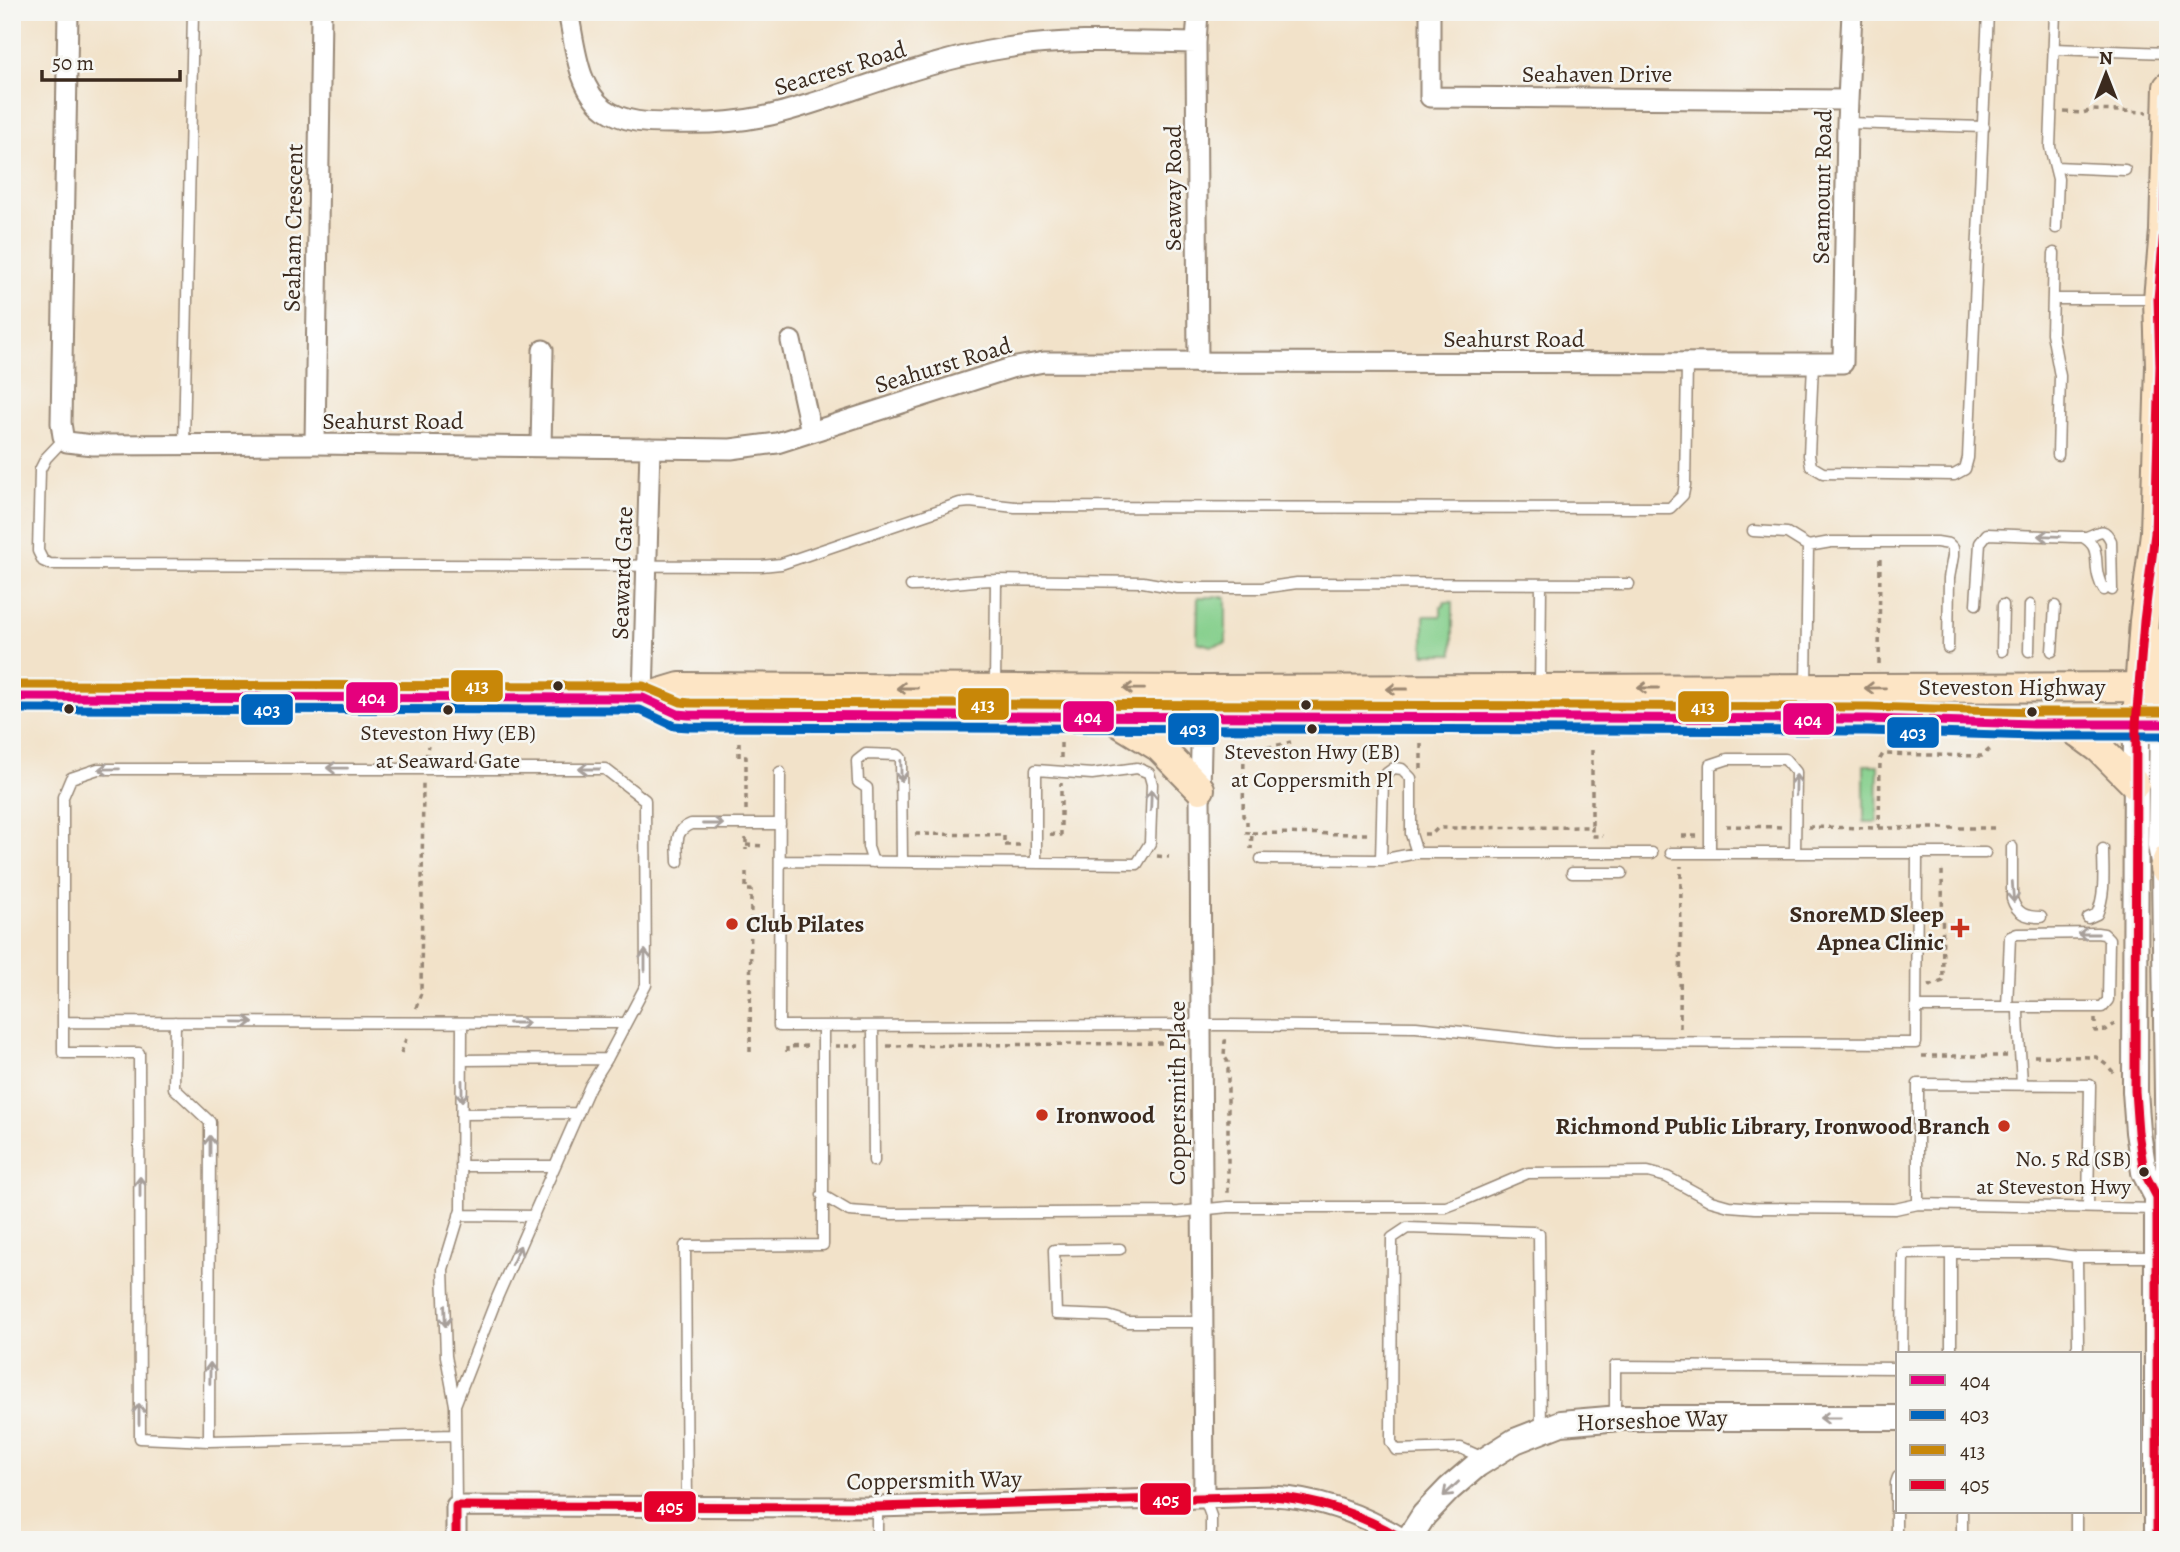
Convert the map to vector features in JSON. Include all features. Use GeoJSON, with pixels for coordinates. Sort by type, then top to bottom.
{"type":"FeatureCollection","features":[{"type":"Feature","properties":{"kind":"main road"},"geometry":{"type":"LineString","coordinates":[[2154,705],[2144,621],[2155,533],[2160,366],[2158,299],[2165,265],[2168,87]]}},
{"type":"Feature","properties":{"kind":"main road"},"geometry":{"type":"LineString","coordinates":[[2154,705],[2168,639]]}},
{"type":"Feature","properties":{"kind":"main road","name":"Steveston Highway"},"geometry":{"type":"LineString","coordinates":[[12,697],[643,698],[680,687],[1806,689],[2154,705]]}},
{"type":"Feature","properties":{"kind":"main road","name":"Steveston Highway"},"geometry":{"type":"LineString","coordinates":[[643,698],[678,714],[689,715],[1868,719],[2066,724],[2154,705]]}},
{"type":"Feature","properties":{"kind":"main road","name":"Steveston Highway"},"geometry":{"type":"LineString","coordinates":[[1868,719],[1972,705],[2154,705]]}},
{"type":"Feature","properties":{"kind":"main road"},"geometry":{"type":"LineString","coordinates":[[1110,717],[1159,747],[1200,789]]}},
{"type":"Feature","properties":{"kind":"main road"},"geometry":{"type":"LineString","coordinates":[[2066,724],[2100,749],[2135,784]]}},
{"type":"Feature","properties":{"kind":"street"},"geometry":{"type":"LineString","coordinates":[[64,439],[61,423],[68,12]]}},
{"type":"Feature","properties":{"kind":"street","name":"Seaham Crescent"},"geometry":{"type":"LineString","coordinates":[[315,444],[321,12]]}},
{"type":"Feature","properties":{"kind":"street","name":"Seacrest Road"},"geometry":{"type":"LineString","coordinates":[[568,12],[582,73],[594,98],[604,108],[620,117],[654,123],[758,118],[785,112],[937,63],[1005,48],[1059,43],[1196,43]]}},
{"type":"Feature","properties":{"kind":"street","name":"Seaway Road"},"geometry":{"type":"LineString","coordinates":[[1198,12],[1198,363]]}},
{"type":"Feature","properties":{"kind":"street","name":"Seahaven Drive"},"geometry":{"type":"LineString","coordinates":[[1430,12],[1430,97],[1848,100]]}},
{"type":"Feature","properties":{"kind":"street","name":"Seamount Road"},"geometry":{"type":"LineString","coordinates":[[1843,363],[1847,123],[1852,12]]}},
{"type":"Feature","properties":{"kind":"street"},"geometry":{"type":"LineString","coordinates":[[791,341],[811,432]]}},
{"type":"Feature","properties":{"kind":"street"},"geometry":{"type":"LineString","coordinates":[[541,446],[543,350]]}},
{"type":"Feature","properties":{"kind":"street","name":"Seahurst Road"},"geometry":{"type":"LineString","coordinates":[[64,439],[71,443],[85,444],[731,449],[777,443],[1011,368],[1044,362],[1843,363]]}},
{"type":"Feature","properties":{"kind":"street","name":"Seaward Gate"},"geometry":{"type":"LineString","coordinates":[[643,698],[650,448]]}},
{"type":"Feature","properties":{"kind":"street","name":"Coppersmith Place"},"geometry":{"type":"LineString","coordinates":[[1202,690],[1200,789],[1204,1497]]}},
{"type":"Feature","properties":{"kind":"street"},"geometry":{"type":"LineString","coordinates":[[2154,705],[2135,784],[2135,1091],[2144,1172],[2162,1195],[2149,1369],[2155,1424],[2157,1540]]}},
{"type":"Feature","properties":{"kind":"street"},"geometry":{"type":"LineString","coordinates":[[2154,705],[2160,845],[2166,863],[2168,1171]]}},
{"type":"Feature","properties":{"kind":"street","name":"Horseshoe Way"},"geometry":{"type":"LineString","coordinates":[[1407,1540],[1418,1523],[1441,1498],[1486,1460],[1515,1441],[1561,1423],[1615,1418],[1896,1418]]}},
{"type":"Feature","properties":{"kind":"street","name":"Coppersmith Way"},"geometry":{"type":"LineString","coordinates":[[456,1506],[877,1507],[1272,1496],[1309,1500],[1359,1516],[1407,1540]]}},
{"type":"Feature","properties":{"kind":"street"},"geometry":{"type":"LineString","coordinates":[[456,1506],[456,1540]]}},
{"type":"Feature","properties":{"kind":"lane"},"geometry":{"type":"LineString","coordinates":[[184,444],[193,12]]}},
{"type":"Feature","properties":{"kind":"lane"},"geometry":{"type":"LineString","coordinates":[[1813,364],[1809,455],[1811,466],[1823,473],[1954,475],[1965,469],[1968,458],[1988,12]]}},
{"type":"Feature","properties":{"kind":"lane"},"geometry":{"type":"LineString","coordinates":[[2055,12],[2050,147],[2057,178],[2056,228]]}},
{"type":"Feature","properties":{"kind":"lane"},"geometry":{"type":"LineString","coordinates":[[2053,49],[2168,53]]}},
{"type":"Feature","properties":{"kind":"lane"},"geometry":{"type":"LineString","coordinates":[[1847,123],[1984,127]]}},
{"type":"Feature","properties":{"kind":"lane"},"geometry":{"type":"LineString","coordinates":[[2055,167],[2125,170]]}},
{"type":"Feature","properties":{"kind":"lane"},"geometry":{"type":"LineString","coordinates":[[2054,253],[2052,333],[2060,376],[2058,455]]}},
{"type":"Feature","properties":{"kind":"lane"},"geometry":{"type":"LineString","coordinates":[[2053,299],[2158,299]]}},
{"type":"Feature","properties":{"kind":"lane"},"geometry":{"type":"LineString","coordinates":[[64,439],[46,458],[39,476],[38,551],[43,561],[50,564],[761,566],[781,565],[960,503],[970,502],[1015,507],[1670,508],[1683,495],[1685,485],[1687,364]]}},
{"type":"Feature","properties":{"kind":"lane"},"geometry":{"type":"LineString","coordinates":[[1753,531],[1787,533],[1808,546],[1831,542],[1950,544],[1953,548],[1953,561],[1949,578],[1948,648]]}},
{"type":"Feature","properties":{"kind":"lane"},"geometry":{"type":"LineString","coordinates":[[1976,604],[1980,543],[1987,534],[2083,537],[2099,531],[2108,534],[2112,556],[2108,590],[2098,577],[2094,546],[2083,537]]}},
{"type":"Feature","properties":{"kind":"lane"},"geometry":{"type":"LineString","coordinates":[[1806,689],[1808,546]]}},
{"type":"Feature","properties":{"kind":"lane"},"geometry":{"type":"LineString","coordinates":[[911,586],[938,586],[971,580],[1128,581],[1177,589],[1262,588],[1297,583],[1629,584]]}},
{"type":"Feature","properties":{"kind":"lane"},"geometry":{"type":"LineString","coordinates":[[996,580],[996,688]]}},
{"type":"Feature","properties":{"kind":"lane"},"geometry":{"type":"LineString","coordinates":[[1540,689],[1541,584]]}},
{"type":"Feature","properties":{"kind":"lane"},"geometry":{"type":"LineString","coordinates":[[2002,651],[2003,605]]}},
{"type":"Feature","properties":{"kind":"lane"},"geometry":{"type":"LineString","coordinates":[[2029,651],[2031,605]]}},
{"type":"Feature","properties":{"kind":"lane"},"geometry":{"type":"LineString","coordinates":[[2052,651],[2055,606]]}},
{"type":"Feature","properties":{"kind":"lane"},"geometry":{"type":"LineString","coordinates":[[873,862],[869,847],[867,788],[858,782],[857,761],[866,754],[898,755],[901,758],[902,862]]}},
{"type":"Feature","properties":{"kind":"lane"},"geometry":{"type":"LineString","coordinates":[[1710,853],[1710,765],[1728,759],[1785,759],[1796,772],[1795,853]]}},
{"type":"Feature","properties":{"kind":"lane"},"geometry":{"type":"LineString","coordinates":[[455,1405],[496,1300],[590,1086],[646,985],[645,800],[604,768],[99,768],[71,778],[63,797],[62,1053],[139,1053],[140,1438],[209,1441],[455,1435]]}},
{"type":"Feature","properties":{"kind":"lane"},"geometry":{"type":"LineString","coordinates":[[780,862],[1137,864],[1150,843],[1152,784],[1149,772],[1137,768],[1092,774],[1036,770],[1036,863]]}},
{"type":"Feature","properties":{"kind":"lane"},"geometry":{"type":"LineString","coordinates":[[1381,860],[1383,781],[1387,773],[1394,768],[1402,769],[1411,778],[1411,834],[1417,853]]}},
{"type":"Feature","properties":{"kind":"lane"},"geometry":{"type":"LineString","coordinates":[[780,772],[779,1026],[1416,1027],[1554,1042],[1916,1043],[1917,853]]}},
{"type":"Feature","properties":{"kind":"lane"},"geometry":{"type":"LineString","coordinates":[[678,862],[678,833],[691,824],[780,824]]}},
{"type":"Feature","properties":{"kind":"lane"},"geometry":{"type":"LineString","coordinates":[[2012,847],[2012,899],[2015,907],[2023,915],[2041,918]]}},
{"type":"Feature","properties":{"kind":"lane"},"geometry":{"type":"LineString","coordinates":[[2088,918],[2097,914],[2101,905],[2103,849]]}},
{"type":"Feature","properties":{"kind":"lane"},"geometry":{"type":"LineString","coordinates":[[1261,859],[1381,860],[1417,853],[1652,853]]}},
{"type":"Feature","properties":{"kind":"lane"},"geometry":{"type":"LineString","coordinates":[[1671,853],[1985,853]]}},
{"type":"Feature","properties":{"kind":"lane"},"geometry":{"type":"LineString","coordinates":[[1572,873],[1622,873]]}},
{"type":"Feature","properties":{"kind":"lane"},"geometry":{"type":"LineString","coordinates":[[1917,1007],[2013,1007],[2099,1007],[2108,1000],[2109,939],[2104,934],[2017,934],[2010,937],[2013,1007],[2021,1056],[2022,1085]]}},
{"type":"Feature","properties":{"kind":"lane"},"geometry":{"type":"LineString","coordinates":[[63,1022],[625,1023]]}},
{"type":"Feature","properties":{"kind":"lane"},"geometry":{"type":"LineString","coordinates":[[175,1022],[174,1088],[210,1122],[209,1441]]}},
{"type":"Feature","properties":{"kind":"lane"},"geometry":{"type":"LineString","coordinates":[[456,1506],[455,1405],[446,1356],[443,1269],[459,1215],[461,1023]]}},
{"type":"Feature","properties":{"kind":"lane"},"geometry":{"type":"LineString","coordinates":[[687,1507],[685,1246],[823,1245],[823,1026]]}},
{"type":"Feature","properties":{"kind":"lane"},"geometry":{"type":"LineString","coordinates":[[873,1026],[874,1161]]}},
{"type":"Feature","properties":{"kind":"lane"},"geometry":{"type":"LineString","coordinates":[[462,1060],[607,1059]]}},
{"type":"Feature","properties":{"kind":"lane"},"geometry":{"type":"LineString","coordinates":[[1918,1204],[1918,1084],[2090,1085],[2088,1208]]}},
{"type":"Feature","properties":{"kind":"lane"},"geometry":{"type":"LineString","coordinates":[[461,1114],[578,1113]]}},
{"type":"Feature","properties":{"kind":"lane"},"geometry":{"type":"LineString","coordinates":[[461,1166],[555,1166]]}},
{"type":"Feature","properties":{"kind":"lane"},"geometry":{"type":"LineString","coordinates":[[822,1195],[849,1211],[892,1214],[1179,1212],[1227,1207],[1446,1207],[1528,1173],[1648,1172],[1659,1174],[1720,1204],[1742,1207],[1895,1209],[1918,1204],[2088,1208],[2162,1195]]}},
{"type":"Feature","properties":{"kind":"lane"},"geometry":{"type":"LineString","coordinates":[[459,1215],[534,1216]]}},
{"type":"Feature","properties":{"kind":"lane"},"geometry":{"type":"LineString","coordinates":[[1486,1460],[1461,1448],[1396,1450],[1391,1443],[1392,1238],[1407,1228],[1539,1234],[1541,1431]]}},
{"type":"Feature","properties":{"kind":"lane"},"geometry":{"type":"LineString","coordinates":[[1121,1249],[1054,1250],[1056,1314],[1108,1316],[1128,1322],[1203,1322]]}},
{"type":"Feature","properties":{"kind":"lane"},"geometry":{"type":"LineString","coordinates":[[1951,1253],[1951,1352]]}},
{"type":"Feature","properties":{"kind":"lane"},"geometry":{"type":"LineString","coordinates":[[1902,1352],[1903,1254],[2048,1253],[2077,1257],[2157,1257]]}},
{"type":"Feature","properties":{"kind":"lane"},"geometry":{"type":"LineString","coordinates":[[2075,1352],[2078,1346],[2077,1257]]}},
{"type":"Feature","properties":{"kind":"lane"},"geometry":{"type":"LineString","coordinates":[[1615,1418],[1615,1366],[1896,1368]]}},
{"type":"Feature","properties":{"kind":"lane"},"geometry":{"type":"LineString","coordinates":[[1896,1483],[1896,1540]]}},
{"type":"Feature","properties":{"kind":"lane"},"geometry":{"type":"LineString","coordinates":[[1204,1497],[1211,1516],[1211,1540]]}},
{"type":"Feature","properties":{"kind":"lane"},"geometry":{"type":"LineString","coordinates":[[877,1507],[877,1540]]}},
{"type":"Feature","properties":{"kind":"lane"},"geometry":{"type":"LineString","coordinates":[[1962,1514],[1962,1540]]}},
{"type":"Feature","properties":{"kind":"lane"},"geometry":{"type":"LineString","coordinates":[[2076,1514],[2076,1540]]}},
{"type":"Feature","properties":{"kind":"path"},"geometry":{"type":"LineString","coordinates":[[2052,112],[2151,112]]}},
{"type":"Feature","properties":{"kind":"path"},"geometry":{"type":"LineString","coordinates":[[1879,666],[1880,542]]}},
{"type":"Feature","properties":{"kind":"path"},"geometry":{"type":"LineString","coordinates":[[1228,753],[1244,753],[1301,739]]}},
{"type":"Feature","properties":{"kind":"path"},"geometry":{"type":"LineString","coordinates":[[739,742],[739,757],[746,757],[746,818]]}},
{"type":"Feature","properties":{"kind":"path"},"geometry":{"type":"LineString","coordinates":[[1060,758],[1061,743]]}},
{"type":"Feature","properties":{"kind":"path"},"geometry":{"type":"LineString","coordinates":[[401,1053],[421,993],[422,788],[428,746]]}},
{"type":"Feature","properties":{"kind":"path"},"geometry":{"type":"LineString","coordinates":[[1879,828],[1880,759],[1884,754],[1982,756],[1993,746]]}},
{"type":"Feature","properties":{"kind":"path"},"geometry":{"type":"LineString","coordinates":[[1592,750],[1592,836],[1603,836]]}},
{"type":"Feature","properties":{"kind":"path"},"geometry":{"type":"LineString","coordinates":[[1244,753],[1243,816],[1247,819],[1247,833],[1376,834]]}},
{"type":"Feature","properties":{"kind":"path"},"geometry":{"type":"LineString","coordinates":[[1046,834],[1061,835],[1060,781]]}},
{"type":"Feature","properties":{"kind":"path"},"geometry":{"type":"LineString","coordinates":[[1726,826],[1790,827]]}},
{"type":"Feature","properties":{"kind":"path"},"geometry":{"type":"LineString","coordinates":[[1422,834],[1432,834],[1438,828],[1592,827]]}},
{"type":"Feature","properties":{"kind":"path"},"geometry":{"type":"LineString","coordinates":[[1802,827],[1994,828]]}},
{"type":"Feature","properties":{"kind":"path"},"geometry":{"type":"LineString","coordinates":[[1252,833],[1251,849],[1261,859]]}},
{"type":"Feature","properties":{"kind":"path"},"geometry":{"type":"LineString","coordinates":[[908,834],[1004,835],[1004,845],[1021,845]]}},
{"type":"Feature","properties":{"kind":"path"},"geometry":{"type":"LineString","coordinates":[[1682,836],[1702,836]]}},
{"type":"Feature","properties":{"kind":"path"},"geometry":{"type":"LineString","coordinates":[[746,850],[746,845],[764,846]]}},
{"type":"Feature","properties":{"kind":"path"},"geometry":{"type":"LineString","coordinates":[[1155,855],[1169,857]]}},
{"type":"Feature","properties":{"kind":"path"},"geometry":{"type":"LineString","coordinates":[[1680,1031],[1682,866]]}},
{"type":"Feature","properties":{"kind":"path"},"geometry":{"type":"LineString","coordinates":[[1927,986],[1943,981],[1942,866]]}},
{"type":"Feature","properties":{"kind":"path"},"geometry":{"type":"LineString","coordinates":[[746,872],[747,890],[751,890],[750,1052]]}},
{"type":"Feature","properties":{"kind":"path"},"geometry":{"type":"LineString","coordinates":[[2099,1007],[2095,1031],[2106,1030],[2119,1020]]}},
{"type":"Feature","properties":{"kind":"path"},"geometry":{"type":"LineString","coordinates":[[1227,1207],[1228,1062],[1224,1056],[1225,1041],[1235,1041]]}},
{"type":"Feature","properties":{"kind":"path"},"geometry":{"type":"LineString","coordinates":[[885,1046],[1168,1043]]}},
{"type":"Feature","properties":{"kind":"path"},"geometry":{"type":"LineString","coordinates":[[787,1052],[787,1047],[808,1046]]}},
{"type":"Feature","properties":{"kind":"path"},"geometry":{"type":"LineString","coordinates":[[833,1046],[860,1046]]}},
{"type":"Feature","properties":{"kind":"path"},"geometry":{"type":"LineString","coordinates":[[1915,1056],[2096,1058],[2119,1075]]}},
{"type":"Feature","properties":{"kind":"green space"},"geometry":{"type":"Polygon","coordinates":[[[1198,597],[1226,597],[1226,643],[1211,646],[1197,642],[1198,597]]]}},
{"type":"Feature","properties":{"kind":"green space"},"geometry":{"type":"Polygon","coordinates":[[[1444,602],[1453,602],[1453,654],[1424,654],[1424,616],[1441,616],[1444,602]]]}},
{"type":"Feature","properties":{"kind":"green space"},"geometry":{"type":"Polygon","coordinates":[[[1864,765],[1878,765],[1877,822],[1864,822],[1864,765]]]}},
{"type":"Feature","properties":{"kind":"transit line","name":"405"},"geometry":{"type":"LineString","coordinates":[[2157,1540],[2157,1197],[2144,1172],[2135,1091],[2136,724],[2144,621],[2155,533],[2160,366],[2158,299],[2164,231],[2168,96]]}},
{"type":"Feature","properties":{"kind":"transit line","name":"413"},"geometry":{"type":"LineString","coordinates":[[12,685],[643,686],[681,702],[690,703],[1868,707],[2034,712],[2168,712]]}},
{"type":"Feature","properties":{"kind":"transit line","name":"404"},"geometry":{"type":"LineString","coordinates":[[12,697],[643,698],[678,714],[689,715],[1868,719],[2034,724],[2168,724]]}},
{"type":"Feature","properties":{"kind":"transit line","name":"403"},"geometry":{"type":"LineString","coordinates":[[12,709],[640,710],[674,726],[689,727],[1868,731],[2034,736],[2168,736]]}},
{"type":"Feature","properties":{"kind":"transit line","name":"405"},"geometry":{"type":"LineString","coordinates":[[456,1540],[456,1506],[877,1507],[1272,1496],[1341,1510],[1405,1540]]}},
{"type":"Feature","properties":{"kind":"place","name":"Steveston Hwy (EB) at Seaward Gate"},"geometry":{"type":"Point","coordinates":[448,710]}},
{"type":"Feature","properties":{"kind":"place","name":"Steveston Hwy (EB) at Coppersmith Pl"},"geometry":{"type":"Point","coordinates":[1312,729]}},
{"type":"Feature","properties":{"kind":"place","name":"Club Pilates"},"geometry":{"type":"Point","coordinates":[732,924]}},
{"type":"Feature","properties":{"kind":"place","name":"SnoreMD Sleep Apnea Clinic"},"geometry":{"type":"Point","coordinates":[1960,928]}},
{"type":"Feature","properties":{"kind":"place","name":"Ironwood"},"geometry":{"type":"Point","coordinates":[1042,1115]}},
{"type":"Feature","properties":{"kind":"place","name":"Richmond Public Library, Ironwood Branch"},"geometry":{"type":"Point","coordinates":[2004,1126]}},
{"type":"Feature","properties":{"kind":"place","name":"No. 5 Rd (SB) at Steveston Hwy"},"geometry":{"type":"Point","coordinates":[2144,1172]}}]}
